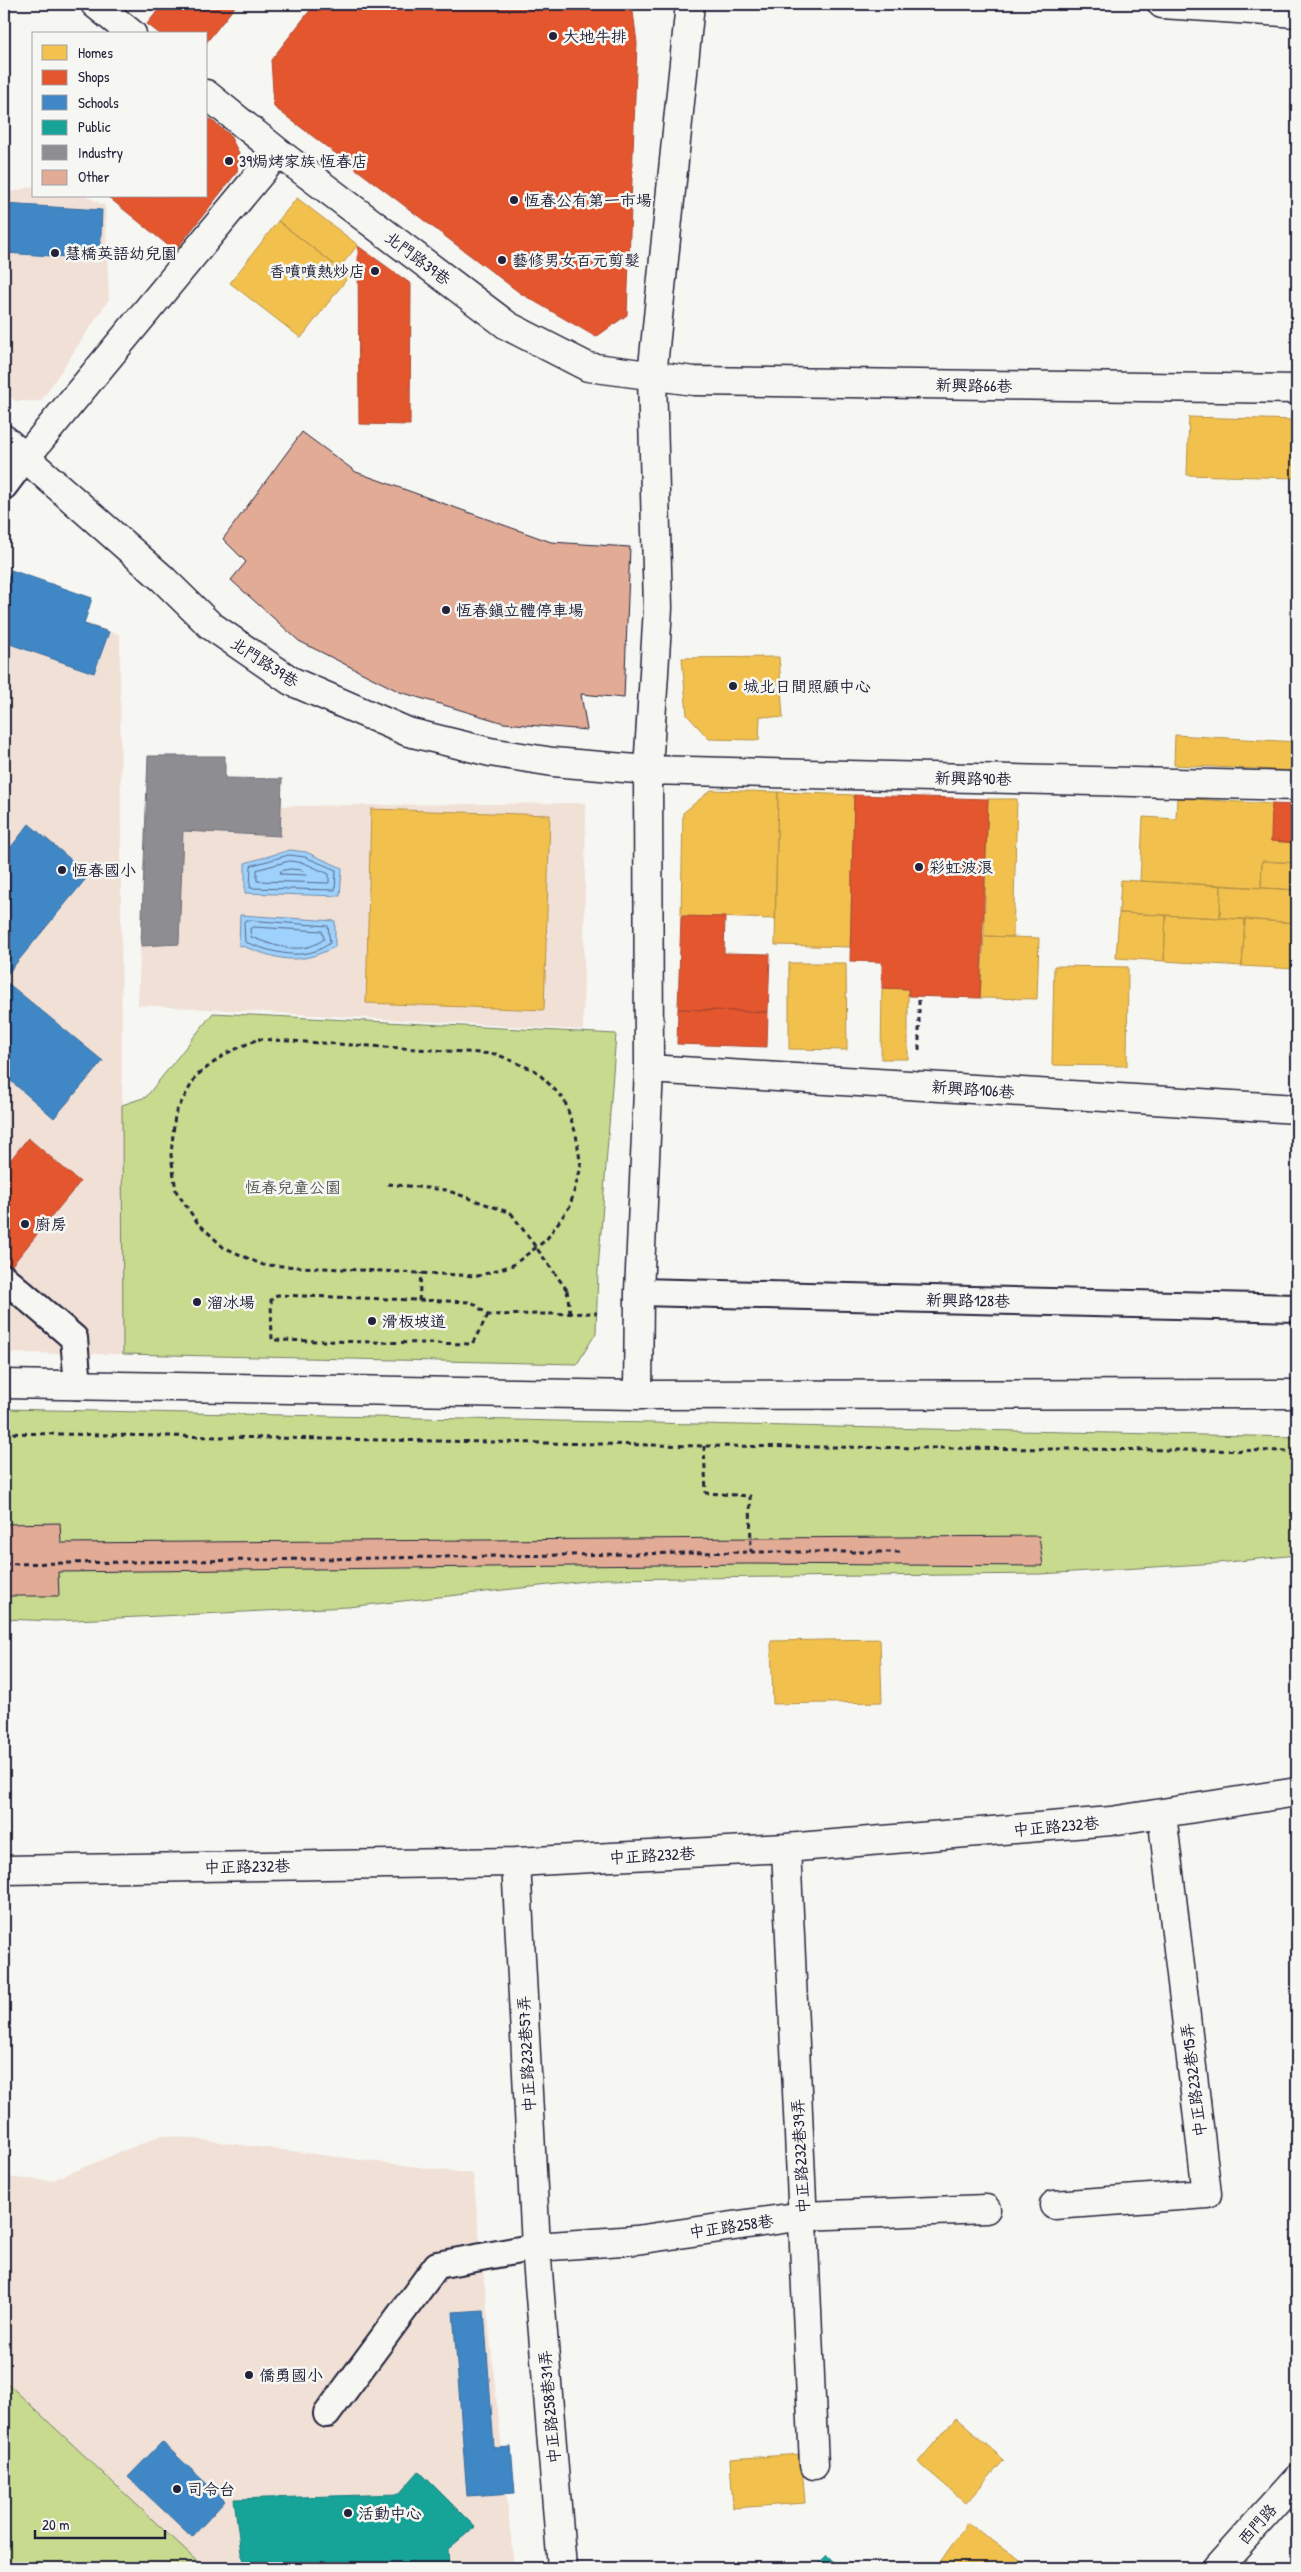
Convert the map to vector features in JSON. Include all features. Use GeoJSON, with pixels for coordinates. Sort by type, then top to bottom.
{"type":"FeatureCollection","features":[{"type":"Feature","properties":{"kind":"street"},"geometry":{"type":"LineString","coordinates":[[94,4],[129,32]]}},
{"type":"Feature","properties":{"kind":"street"},"geometry":{"type":"LineString","coordinates":[[638,1395],[639,1292],[648,1069],[648,770],[658,608],[652,376],[690,4]]}},
{"type":"Feature","properties":{"kind":"street"},"geometry":{"type":"LineString","coordinates":[[1162,4],[1297,13]]}},
{"type":"Feature","properties":{"kind":"street","name":"北門路39巷"},"geometry":{"type":"LineString","coordinates":[[208,96],[278,152],[508,326],[588,367],[652,376]]}},
{"type":"Feature","properties":{"kind":"street"},"geometry":{"type":"LineString","coordinates":[[26,458],[278,152]]}},
{"type":"Feature","properties":{"kind":"street","name":"新興路66巷"},"geometry":{"type":"LineString","coordinates":[[652,376],[694,381],[1297,390]]}},
{"type":"Feature","properties":{"kind":"street","name":"北門路39巷"},"geometry":{"type":"LineString","coordinates":[[4,439],[162,578],[210,625],[291,681],[408,732],[490,752],[553,762],[648,770]]}},
{"type":"Feature","properties":{"kind":"street","name":"新興路90巷"},"geometry":{"type":"LineString","coordinates":[[648,770],[1297,786]]}},
{"type":"Feature","properties":{"kind":"street","name":"新興路106巷"},"geometry":{"type":"LineString","coordinates":[[648,1069],[1297,1109]]}},
{"type":"Feature","properties":{"kind":"street"},"geometry":{"type":"LineString","coordinates":[[4,1384],[638,1395],[1297,1394]]}},
{"type":"Feature","properties":{"kind":"street","name":"中正路232巷"},"geometry":{"type":"LineString","coordinates":[[4,1870],[516,1862],[786,1848],[1112,1821],[1297,1792]]}},
{"type":"Feature","properties":{"kind":"street","name":"中正路232巷15弄"},"geometry":{"type":"LineString","coordinates":[[1054,2205],[1207,2194],[1162,1814]]}},
{"type":"Feature","properties":{"kind":"street","name":"中正路232巷39弄"},"geometry":{"type":"LineString","coordinates":[[786,1848],[814,2465]]}},
{"type":"Feature","properties":{"kind":"street","name":"中正路232巷57弄"},"geometry":{"type":"LineString","coordinates":[[516,1862],[536,2247]]}},
{"type":"Feature","properties":{"kind":"street","name":"中正路258巷"},"geometry":{"type":"LineString","coordinates":[[536,2247],[636,2240],[803,2216],[986,2210]]}},
{"type":"Feature","properties":{"kind":"street","name":"中正路258巷31弄"},"geometry":{"type":"LineString","coordinates":[[536,2247],[562,2568]]}},
{"type":"Feature","properties":{"kind":"street","name":"西門路"},"geometry":{"type":"LineString","coordinates":[[1217,2568],[1297,2479]]}},
{"type":"Feature","properties":{"kind":"lane"},"geometry":{"type":"LineString","coordinates":[[4,486],[26,458]]}},
{"type":"Feature","properties":{"kind":"lane"},"geometry":{"type":"LineString","coordinates":[[4,1278],[74,1338],[78,1386]]}},
{"type":"Feature","properties":{"kind":"lane","name":"新興路128巷"},"geometry":{"type":"LineString","coordinates":[[639,1292],[1297,1308]]}},
{"type":"Feature","properties":{"kind":"lane"},"geometry":{"type":"LineString","coordinates":[[327,2414],[437,2265],[536,2247]]}},
{"type":"Feature","properties":{"kind":"path"},"geometry":{"type":"LineString","coordinates":[[918,1085],[919,996]]}},
{"type":"Feature","properties":{"kind":"path"},"geometry":{"type":"LineString","coordinates":[[258,1039],[496,1054],[536,1071],[564,1099],[576,1134],[581,1167],[570,1206],[546,1240],[513,1265],[478,1276],[422,1273],[263,1265],[223,1247],[197,1222],[176,1191],[171,1155],[175,1114],[196,1076],[225,1054],[258,1039]]}},
{"type":"Feature","properties":{"kind":"path"},"geometry":{"type":"LineString","coordinates":[[388,1184],[446,1190],[511,1214],[567,1290],[570,1313]]}},
{"type":"Feature","properties":{"kind":"path"},"geometry":{"type":"LineString","coordinates":[[419,1300],[422,1273]]}},
{"type":"Feature","properties":{"kind":"path"},"geometry":{"type":"LineString","coordinates":[[488,1315],[472,1344],[272,1340],[272,1300],[276,1296],[472,1302],[488,1315],[597,1313]]}},
{"type":"Feature","properties":{"kind":"path"},"geometry":{"type":"LineString","coordinates":[[4,1433],[704,1446],[1297,1452]]}},
{"type":"Feature","properties":{"kind":"path"},"geometry":{"type":"LineString","coordinates":[[704,1446],[706,1493],[750,1496],[751,1552]]}},
{"type":"Feature","properties":{"kind":"path"},"geometry":{"type":"LineString","coordinates":[[4,1564],[751,1552],[900,1552]]}},
{"type":"Feature","properties":{"kind":"shaded area","name":"慧橋英語幼兒園"},"geometry":{"type":"Polygon","coordinates":[[[32,187],[32,198],[90,198],[105,206],[109,299],[41,401],[16,401],[4,391],[4,194],[32,187]]]}},
{"type":"Feature","properties":{"kind":"shaded area","name":"恆春國小"},"geometry":{"type":"Polygon","coordinates":[[[4,593],[120,635],[123,1354],[4,1353],[4,593]]]}},
{"type":"Feature","properties":{"kind":"shaded area"},"geometry":{"type":"Polygon","coordinates":[[[148,756],[225,756],[225,778],[282,779],[282,806],[586,803],[583,1030],[138,1005],[148,756]]]}},
{"type":"Feature","properties":{"kind":"shaded area","name":"僑勇國小"},"geometry":{"type":"Polygon","coordinates":[[[162,2135],[473,2174],[514,2568],[4,2568],[4,2177],[51,2181],[162,2135]]]}},
{"type":"Feature","properties":{"kind":"green space","name":"恆春兒童公園"},"geometry":{"type":"Polygon","coordinates":[[[213,1013],[616,1034],[598,1270],[596,1333],[577,1364],[123,1354],[122,1105],[146,1097],[213,1013]]]}},
{"type":"Feature","properties":{"kind":"green space"},"geometry":{"type":"Polygon","coordinates":[[[4,1409],[1297,1437],[1297,1555],[1218,1563],[1041,1574],[604,1579],[348,1607],[55,1621],[4,1619],[4,1409]]]}},
{"type":"Feature","properties":{"kind":"green space"},"geometry":{"type":"Polygon","coordinates":[[[4,2380],[204,2568],[4,2568],[4,2380]]]}},
{"type":"Feature","properties":{"kind":"water"},"geometry":{"type":"Polygon","coordinates":[[[290,850],[306,852],[342,868],[340,896],[245,893],[245,863],[290,850]]]}},
{"type":"Feature","properties":{"kind":"water"},"geometry":{"type":"Polygon","coordinates":[[[240,915],[335,921],[335,947],[321,953],[297,959],[277,957],[253,950],[239,945],[240,915]]]}},
{"type":"Feature","properties":{"kind":"building: Homes"},"geometry":{"type":"Polygon","coordinates":[[[297,198],[358,245],[339,268],[278,221],[297,198]]]}},
{"type":"Feature","properties":{"kind":"building: Homes"},"geometry":{"type":"Polygon","coordinates":[[[278,221],[349,276],[301,338],[230,283],[278,221]]]}},
{"type":"Feature","properties":{"kind":"building: Homes"},"geometry":{"type":"Polygon","coordinates":[[[1189,417],[1297,420],[1297,478],[1187,475],[1189,417]]]}},
{"type":"Feature","properties":{"kind":"building: Homes","name":"城北日間照顧中心"},"geometry":{"type":"Polygon","coordinates":[[[779,657],[783,718],[760,716],[759,740],[709,739],[687,715],[682,658],[779,657]]]}},
{"type":"Feature","properties":{"kind":"building: Homes"},"geometry":{"type":"Polygon","coordinates":[[[1175,735],[1297,742],[1297,771],[1174,765],[1175,735]]]}},
{"type":"Feature","properties":{"kind":"building: Homes"},"geometry":{"type":"Polygon","coordinates":[[[711,790],[778,792],[775,919],[681,916],[683,813],[711,790]]]}},
{"type":"Feature","properties":{"kind":"building: Homes"},"geometry":{"type":"Polygon","coordinates":[[[778,792],[854,795],[850,947],[775,945],[778,792]]]}},
{"type":"Feature","properties":{"kind":"building: Homes"},"geometry":{"type":"Polygon","coordinates":[[[1177,798],[1272,804],[1271,841],[1297,843],[1297,863],[1262,861],[1261,888],[1140,881],[1143,817],[1176,819],[1177,798]]]}},
{"type":"Feature","properties":{"kind":"building: Homes"},"geometry":{"type":"Polygon","coordinates":[[[988,799],[1017,799],[1013,937],[984,936],[988,799]]]}},
{"type":"Feature","properties":{"kind":"building: Homes"},"geometry":{"type":"Polygon","coordinates":[[[371,809],[550,815],[544,1010],[366,1003],[371,809]]]}},
{"type":"Feature","properties":{"kind":"building: Homes"},"geometry":{"type":"Polygon","coordinates":[[[1262,861],[1297,863],[1297,890],[1261,888],[1262,861]]]}},
{"type":"Feature","properties":{"kind":"building: Homes"},"geometry":{"type":"Polygon","coordinates":[[[1121,880],[1221,885],[1220,918],[1119,913],[1121,880]]]}},
{"type":"Feature","properties":{"kind":"building: Homes"},"geometry":{"type":"Polygon","coordinates":[[[1221,885],[1297,890],[1297,923],[1220,918],[1221,885]]]}},
{"type":"Feature","properties":{"kind":"building: Homes"},"geometry":{"type":"Polygon","coordinates":[[[1119,913],[1166,915],[1164,961],[1116,958],[1119,913]]]}},
{"type":"Feature","properties":{"kind":"building: Homes"},"geometry":{"type":"Polygon","coordinates":[[[1166,915],[1245,919],[1242,966],[1164,961],[1166,915]]]}},
{"type":"Feature","properties":{"kind":"building: Homes"},"geometry":{"type":"Polygon","coordinates":[[[1245,919],[1297,923],[1297,969],[1242,966],[1245,919]]]}},
{"type":"Feature","properties":{"kind":"building: Homes"},"geometry":{"type":"Polygon","coordinates":[[[984,936],[1039,938],[1037,999],[980,998],[984,936]]]}},
{"type":"Feature","properties":{"kind":"building: Homes"},"geometry":{"type":"Polygon","coordinates":[[[789,963],[846,963],[847,1050],[789,1049],[789,963]]]}},
{"type":"Feature","properties":{"kind":"building: Homes"},"geometry":{"type":"Polygon","coordinates":[[[1054,966],[1128,967],[1127,1066],[1052,1065],[1054,966]]]}},
{"type":"Feature","properties":{"kind":"building: Homes"},"geometry":{"type":"Polygon","coordinates":[[[882,988],[908,989],[908,1059],[881,1059],[882,988]]]}},
{"type":"Feature","properties":{"kind":"building: Homes"},"geometry":{"type":"Polygon","coordinates":[[[880,1639],[882,1702],[773,1704],[771,1641],[880,1639]]]}},
{"type":"Feature","properties":{"kind":"building: Homes"},"geometry":{"type":"Polygon","coordinates":[[[956,2418],[1004,2460],[966,2503],[918,2462],[956,2418]]]}},
{"type":"Feature","properties":{"kind":"building: Homes"},"geometry":{"type":"Polygon","coordinates":[[[801,2454],[805,2503],[733,2508],[730,2459],[801,2454]]]}},
{"type":"Feature","properties":{"kind":"building: Homes"},"geometry":{"type":"Polygon","coordinates":[[[967,2523],[1032,2568],[936,2568],[967,2523]]]}},
{"type":"Feature","properties":{"kind":"building: Shops"},"geometry":{"type":"Polygon","coordinates":[[[163,4],[237,4],[208,40],[208,32],[157,32],[147,24],[163,4]]]}},
{"type":"Feature","properties":{"kind":"building: Shops","name":"恆春公有第一市場"},"geometry":{"type":"Polygon","coordinates":[[[315,4],[632,4],[637,43],[627,315],[596,337],[520,293],[274,107],[271,60],[315,4]]]}},
{"type":"Feature","properties":{"kind":"building: Shops"},"geometry":{"type":"Polygon","coordinates":[[[208,118],[229,134],[239,153],[237,172],[175,251],[109,198],[208,198],[208,118]]]}},
{"type":"Feature","properties":{"kind":"building: Shops"},"geometry":{"type":"Polygon","coordinates":[[[358,246],[411,284],[410,425],[359,424],[358,246]]]}},
{"type":"Feature","properties":{"kind":"building: Shops","name":"彩虹波浪"},"geometry":{"type":"Polygon","coordinates":[[[854,795],[988,799],[980,998],[909,996],[908,989],[882,988],[882,962],[850,961],[854,795]]]}},
{"type":"Feature","properties":{"kind":"building: Shops"},"geometry":{"type":"Polygon","coordinates":[[[1272,804],[1297,805],[1297,843],[1271,841],[1272,804]]]}},
{"type":"Feature","properties":{"kind":"building: Shops"},"geometry":{"type":"Polygon","coordinates":[[[681,916],[725,917],[724,953],[770,954],[768,1012],[678,1009],[681,916]]]}},
{"type":"Feature","properties":{"kind":"building: Shops"},"geometry":{"type":"Polygon","coordinates":[[[678,1009],[768,1012],[767,1047],[677,1044],[678,1009]]]}},
{"type":"Feature","properties":{"kind":"building: Shops","name":"廚房"},"geometry":{"type":"Polygon","coordinates":[[[28,1138],[80,1182],[8,1270],[4,1266],[4,1168],[28,1138]]]}},
{"type":"Feature","properties":{"kind":"building: Schools"},"geometry":{"type":"Polygon","coordinates":[[[4,204],[102,210],[100,259],[4,253],[4,204]]]}},
{"type":"Feature","properties":{"kind":"building: Schools"},"geometry":{"type":"Polygon","coordinates":[[[11,570],[92,598],[84,624],[109,632],[94,673],[4,642],[4,592],[11,570]]]}},
{"type":"Feature","properties":{"kind":"building: Schools"},"geometry":{"type":"Polygon","coordinates":[[[29,824],[89,875],[4,978],[4,856],[29,824]]]}},
{"type":"Feature","properties":{"kind":"building: Schools"},"geometry":{"type":"Polygon","coordinates":[[[4,980],[103,1061],[54,1118],[4,1075],[4,980]]]}},
{"type":"Feature","properties":{"kind":"building: Schools"},"geometry":{"type":"Polygon","coordinates":[[[484,2310],[494,2448],[511,2447],[515,2493],[467,2496],[453,2312],[484,2310]]]}},
{"type":"Feature","properties":{"kind":"building: Schools","name":"司令台"},"geometry":{"type":"Polygon","coordinates":[[[162,2442],[225,2501],[192,2537],[128,2477],[162,2442]]]}},
{"type":"Feature","properties":{"kind":"building: Public","name":"活動中心"},"geometry":{"type":"Polygon","coordinates":[[[419,2471],[475,2527],[448,2549],[449,2568],[247,2568],[241,2553],[234,2499],[399,2494],[419,2471]]]}},
{"type":"Feature","properties":{"kind":"building: Public"},"geometry":{"type":"Polygon","coordinates":[[[827,2555],[840,2568],[814,2568],[827,2555]]]}},
{"type":"Feature","properties":{"kind":"building: Industry"},"geometry":{"type":"Polygon","coordinates":[[[148,756],[225,756],[225,778],[282,779],[280,836],[183,831],[179,944],[141,946],[148,756]]]}},
{"type":"Feature","properties":{"kind":"building: Other","name":"恆春鎮立體停車場"},"geometry":{"type":"Polygon","coordinates":[[[302,432],[356,472],[551,542],[630,547],[624,698],[581,694],[587,730],[504,723],[400,692],[299,641],[231,580],[246,562],[223,539],[302,432]]]}},
{"type":"Feature","properties":{"kind":"building: Other"},"geometry":{"type":"Polygon","coordinates":[[[60,1523],[61,1543],[1039,1536],[1043,1566],[749,1564],[58,1572],[59,1596],[4,1596],[4,1524],[60,1523]]]}},
{"type":"Feature","properties":{"kind":"place","name":"大地牛排"},"geometry":{"type":"Point","coordinates":[553,36]}},
{"type":"Feature","properties":{"kind":"place","name":"39焗烤家族 恆春店"},"geometry":{"type":"Point","coordinates":[229,161]}},
{"type":"Feature","properties":{"kind":"place","name":"恆春公有第一市場"},"geometry":{"type":"Point","coordinates":[514,200]}},
{"type":"Feature","properties":{"kind":"place","name":"慧橋英語幼兒園"},"geometry":{"type":"Point","coordinates":[55,253]}},
{"type":"Feature","properties":{"kind":"place","name":"藝修男女百元剪髮"},"geometry":{"type":"Point","coordinates":[502,260]}},
{"type":"Feature","properties":{"kind":"place","name":"香噴噴熱炒店"},"geometry":{"type":"Point","coordinates":[375,271]}},
{"type":"Feature","properties":{"kind":"place","name":"恆春鎮立體停車場"},"geometry":{"type":"Point","coordinates":[446,610]}},
{"type":"Feature","properties":{"kind":"place","name":"城北日間照顧中心"},"geometry":{"type":"Point","coordinates":[733,686]}},
{"type":"Feature","properties":{"kind":"place","name":"彩虹波浪"},"geometry":{"type":"Point","coordinates":[919,867]}},
{"type":"Feature","properties":{"kind":"place","name":"恆春國小"},"geometry":{"type":"Point","coordinates":[62,870]}},
{"type":"Feature","properties":{"kind":"place","name":"廚房"},"geometry":{"type":"Point","coordinates":[25,1224]}},
{"type":"Feature","properties":{"kind":"place","name":"溜冰場"},"geometry":{"type":"Point","coordinates":[197,1302]}},
{"type":"Feature","properties":{"kind":"place","name":"滑板坡道"},"geometry":{"type":"Point","coordinates":[372,1321]}},
{"type":"Feature","properties":{"kind":"place","name":"僑勇國小"},"geometry":{"type":"Point","coordinates":[249,2375]}},
{"type":"Feature","properties":{"kind":"place","name":"司令台"},"geometry":{"type":"Point","coordinates":[177,2489]}},
{"type":"Feature","properties":{"kind":"place","name":"活動中心"},"geometry":{"type":"Point","coordinates":[348,2513]}}]}
